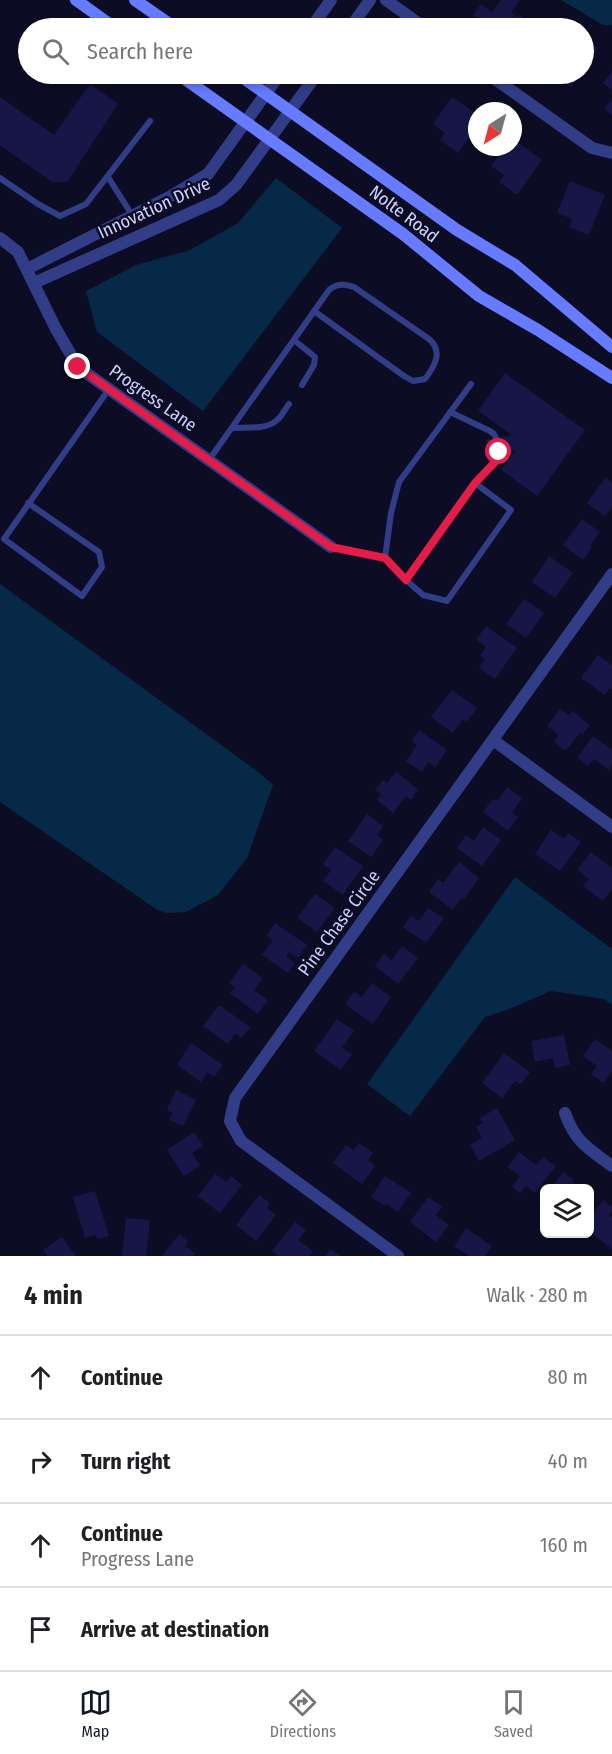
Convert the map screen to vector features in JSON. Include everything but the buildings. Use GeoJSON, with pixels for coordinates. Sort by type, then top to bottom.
{"type":"FeatureCollection","features":[{"type":"Feature","properties":{"kind":"street"},"geometry":{"type":"LineString","coordinates":[[75,0],[101,18]]}},
{"type":"Feature","properties":{"kind":"street"},"geometry":{"type":"LineString","coordinates":[[135,0],[160,18]]}},
{"type":"Feature","properties":{"kind":"street"},"geometry":{"type":"LineString","coordinates":[[318,18],[331,0]]}},
{"type":"Feature","properties":{"kind":"street"},"geometry":{"type":"LineString","coordinates":[[357,18],[370,0]]}},
{"type":"Feature","properties":{"kind":"street"},"geometry":{"type":"LineString","coordinates":[[386,0],[411,18]]}},
{"type":"Feature","properties":{"kind":"street","name":"Nolte Road"},"geometry":{"type":"LineString","coordinates":[[192,84],[403,234],[479,296],[538,330],[612,378]]}},
{"type":"Feature","properties":{"kind":"street","name":"Nolte Road"},"geometry":{"type":"LineString","coordinates":[[253,84],[457,230],[515,265],[612,347]]}},
{"type":"Feature","properties":{"kind":"street","name":"Innovation Drive"},"geometry":{"type":"LineString","coordinates":[[27,269],[208,174],[273,84]]}},
{"type":"Feature","properties":{"kind":"street","name":"Innovation Drive"},"geometry":{"type":"LineString","coordinates":[[34,283],[219,200],[236,185],[310,84]]}},
{"type":"Feature","properties":{"kind":"street"},"geometry":{"type":"LineString","coordinates":[[502,84],[592,148],[612,153]]}},
{"type":"Feature","properties":{"kind":"street","name":"Progress Lane"},"geometry":{"type":"LineString","coordinates":[[0,238],[18,252],[56,329],[78,367],[331,547]]}},
{"type":"Feature","properties":{"kind":"street","name":"Pine Chase Circle"},"geometry":{"type":"LineString","coordinates":[[398,1256],[241,1141],[230,1121],[235,1098],[612,574]]}},
{"type":"Feature","properties":{"kind":"street"},"geometry":{"type":"LineString","coordinates":[[493,740],[612,827]]}},
{"type":"Feature","properties":{"kind":"street"},"geometry":{"type":"LineString","coordinates":[[565,1113],[569,1126],[580,1143],[612,1166]]}},
{"type":"Feature","properties":{"kind":"lane"},"geometry":{"type":"LineString","coordinates":[[0,178],[60,216],[87,204],[150,121]]}},
{"type":"Feature","properties":{"kind":"lane"},"geometry":{"type":"LineString","coordinates":[[108,177],[132,215]]}},
{"type":"Feature","properties":{"kind":"lane"},"geometry":{"type":"LineString","coordinates":[[209,460],[314,311],[333,287],[342,284],[354,287],[429,339],[436,348],[437,360],[425,379],[413,381],[396,372],[314,311]]}},
{"type":"Feature","properties":{"kind":"lane"},"geometry":{"type":"LineString","coordinates":[[294,340],[315,357],[314,364],[302,385]]}},
{"type":"Feature","properties":{"kind":"lane"},"geometry":{"type":"LineString","coordinates":[[385,558],[391,513],[399,482],[471,384]]}},
{"type":"Feature","properties":{"kind":"lane"},"geometry":{"type":"LineString","coordinates":[[28,503],[99,552],[102,567],[82,596],[4,539],[28,503],[109,389]]}},
{"type":"Feature","properties":{"kind":"lane"},"geometry":{"type":"LineString","coordinates":[[232,428],[265,426],[273,423],[289,404]]}},
{"type":"Feature","properties":{"kind":"lane"},"geometry":{"type":"LineString","coordinates":[[450,412],[490,431],[496,438]]}},
{"type":"Feature","properties":{"kind":"lane"},"geometry":{"type":"LineString","coordinates":[[406,580],[475,483],[496,461],[499,452]]}},
{"type":"Feature","properties":{"kind":"lane"},"geometry":{"type":"LineString","coordinates":[[331,547],[385,558],[423,595],[447,601],[511,510],[475,483]]}},
{"type":"Feature","properties":{"kind":"water"},"geometry":{"type":"Polygon","coordinates":[[[561,0],[612,0],[612,25],[603,25],[561,0]]]}},
{"type":"Feature","properties":{"kind":"water"},"geometry":{"type":"Polygon","coordinates":[[[276,178],[342,228],[203,411],[97,332],[86,291],[136,265],[190,250],[238,223],[276,178]]]}},
{"type":"Feature","properties":{"kind":"water"},"geometry":{"type":"Polygon","coordinates":[[[0,584],[273,785],[247,858],[218,895],[186,912],[167,913],[156,909],[0,802],[0,584]]]}},
{"type":"Feature","properties":{"kind":"water"},"geometry":{"type":"Polygon","coordinates":[[[515,877],[612,949],[612,1005],[604,999],[551,991],[485,1017],[410,1116],[367,1084],[515,877]]]}},
{"type":"Feature","properties":{"kind":"route"},"geometry":{"type":"LineString","coordinates":[[78,367],[331,547],[385,558],[406,580],[475,483],[496,461],[499,452]]}}]}
